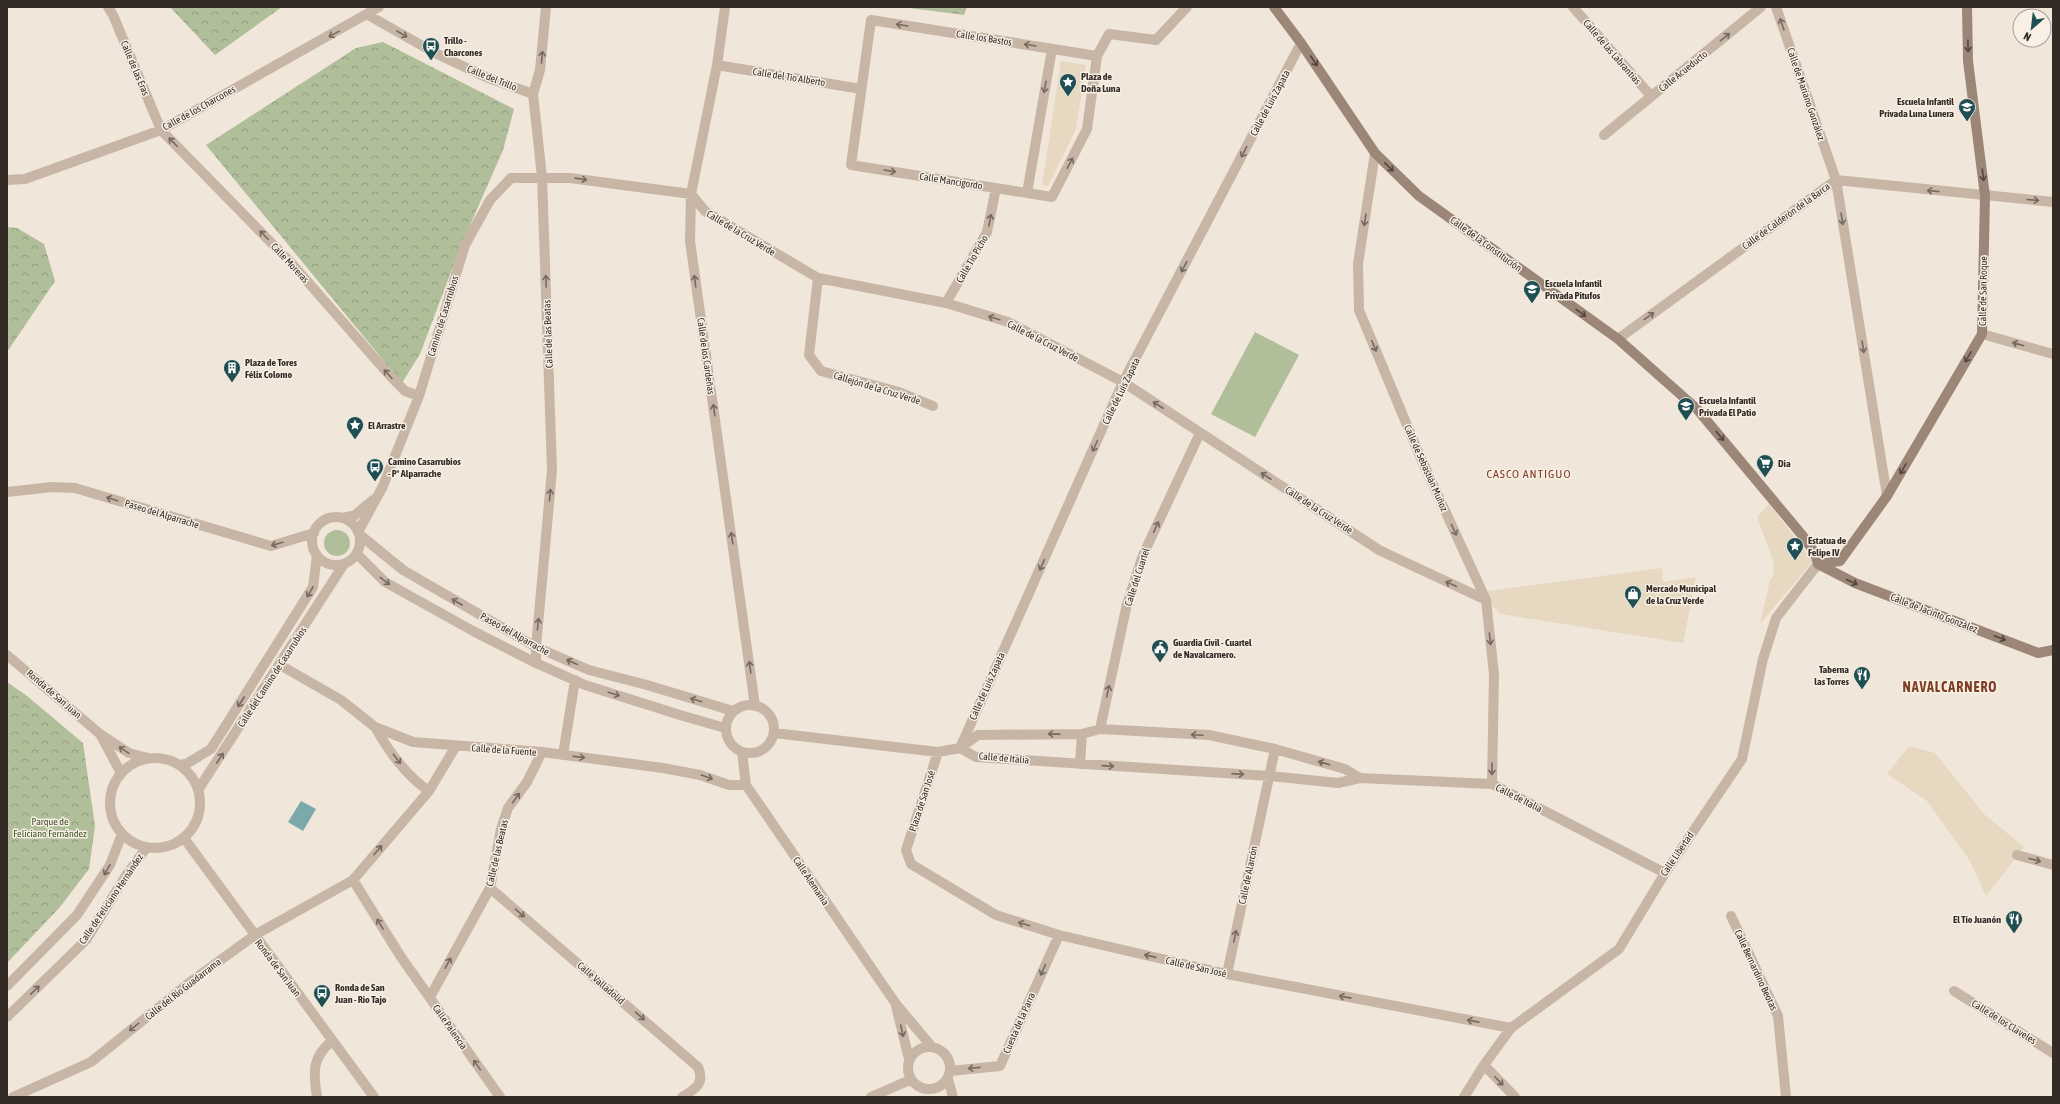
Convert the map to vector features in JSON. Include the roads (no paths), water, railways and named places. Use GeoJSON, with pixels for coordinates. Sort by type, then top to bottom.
{"type":"FeatureCollection","features":[{"type":"Feature","properties":{"kind":"street","name":"Calle de las Eras"},"geometry":{"type":"LineString","coordinates":[[108,7],[113,15],[161,130]]}},
{"type":"Feature","properties":{"kind":"street","name":"Calle de los Charcones"},"geometry":{"type":"LineString","coordinates":[[7,180],[25,179],[161,130],[368,15],[379,7]]}},
{"type":"Feature","properties":{"kind":"street","name":"Calle de las Beatas"},"geometry":{"type":"LineString","coordinates":[[536,663],[536,647],[552,470],[542,177],[532,94],[540,70],[546,7]]}},
{"type":"Feature","properties":{"kind":"street","name":"Calle de los Cardeñas"},"geometry":{"type":"LineString","coordinates":[[725,7],[717,65],[692,194],[690,241],[755,706]]}},
{"type":"Feature","properties":{"kind":"street"},"geometry":{"type":"LineString","coordinates":[[1096,56],[1109,34],[1156,40],[1187,7]]}},
{"type":"Feature","properties":{"kind":"street","name":"Calle de la Constitución"},"geometry":{"type":"LineString","coordinates":[[1274,7],[1301,43],[1375,154],[1419,196],[1618,339],[1697,409],[1802,535],[1815,553],[1818,564]]}},
{"type":"Feature","properties":{"kind":"street","name":"Calle de las Labrantías"},"geometry":{"type":"LineString","coordinates":[[1572,7],[1651,96]]}},
{"type":"Feature","properties":{"kind":"street","name":"Calle Acueducto"},"geometry":{"type":"LineString","coordinates":[[1604,135],[1761,7]]}},
{"type":"Feature","properties":{"kind":"street","name":"Calle de Mariano González"},"geometry":{"type":"LineString","coordinates":[[1776,7],[1836,180],[1887,496]]}},
{"type":"Feature","properties":{"kind":"street","name":"Calle de San Roque"},"geometry":{"type":"LineString","coordinates":[[1818,564],[1840,561],[1887,496],[1982,334],[1985,196],[1968,61],[1967,7]]}},
{"type":"Feature","properties":{"kind":"street","name":"Calle del Trillo"},"geometry":{"type":"LineString","coordinates":[[368,15],[435,53],[486,77],[532,94]]}},
{"type":"Feature","properties":{"kind":"street","name":"Calle los Bastos"},"geometry":{"type":"LineString","coordinates":[[861,89],[871,20],[1096,56]]}},
{"type":"Feature","properties":{"kind":"street","name":"Calle de Luis Zapata"},"geometry":{"type":"LineString","coordinates":[[960,748],[1123,382],[1301,43]]}},
{"type":"Feature","properties":{"kind":"street"},"geometry":{"type":"LineString","coordinates":[[1027,193],[1052,49]]}},
{"type":"Feature","properties":{"kind":"street","name":"Calle Mancigordo"},"geometry":{"type":"LineString","coordinates":[[861,89],[851,165],[1052,197],[1087,129],[1096,56]]}},
{"type":"Feature","properties":{"kind":"street","name":"Calle del Tío Alberto"},"geometry":{"type":"LineString","coordinates":[[717,65],[861,89]]}},
{"type":"Feature","properties":{"kind":"street","name":"Calle Moreras"},"geometry":{"type":"LineString","coordinates":[[161,130],[293,265],[391,377],[405,391],[419,396]]}},
{"type":"Feature","properties":{"kind":"street","name":"Calle de Sebastián Muñoz"},"geometry":{"type":"LineString","coordinates":[[1375,154],[1358,264],[1359,310],[1419,454],[1486,600],[1494,674],[1492,784]]}},
{"type":"Feature","properties":{"kind":"street"},"geometry":{"type":"LineString","coordinates":[[542,177],[570,178],[692,194]]}},
{"type":"Feature","properties":{"kind":"street","name":"Camino de Casarrubios"},"geometry":{"type":"LineString","coordinates":[[359,534],[380,493],[419,396],[465,245],[490,200],[511,178],[542,177]]}},
{"type":"Feature","properties":{"kind":"street","name":"Calle de Calderón de la Barca"},"geometry":{"type":"LineString","coordinates":[[1618,339],[1836,180],[2053,202]]}},
{"type":"Feature","properties":{"kind":"street","name":"Calle Tío Picho"},"geometry":{"type":"LineString","coordinates":[[946,303],[987,232],[996,188]]}},
{"type":"Feature","properties":{"kind":"street","name":"Calle de la Cruz Verde"},"geometry":{"type":"LineString","coordinates":[[692,194],[705,211],[818,278],[946,303],[1008,322],[1123,382],[1380,550],[1486,600]]}},
{"type":"Feature","properties":{"kind":"street","name":"Callejón de la Cruz Verde"},"geometry":{"type":"LineString","coordinates":[[818,278],[809,355],[821,371],[899,392],[933,406]]}},
{"type":"Feature","properties":{"kind":"street"},"geometry":{"type":"LineString","coordinates":[[1982,334],[2053,354]]}},
{"type":"Feature","properties":{"kind":"street","name":"Calle del Cuartel"},"geometry":{"type":"LineString","coordinates":[[1100,729],[1127,604],[1143,555],[1200,433]]}},
{"type":"Feature","properties":{"kind":"street","name":"Paseo del Alparrache"},"geometry":{"type":"LineString","coordinates":[[7,492],[52,487],[75,488],[270,546],[314,533]]}},
{"type":"Feature","properties":{"kind":"street","name":"Camino de Casarrubios"},"geometry":{"type":"LineString","coordinates":[[342,518],[355,515],[380,493]]}},
{"type":"Feature","properties":{"kind":"street"},"geometry":{"type":"LineString","coordinates":[[342,518],[353,524],[359,534],[360,541],[357,554],[344,564],[332,566],[326,564],[316,555],[312,540],[314,533],[322,522],[328,519],[342,518]]}},
{"type":"Feature","properties":{"kind":"street","name":"Paseo del Alparrache"},"geometry":{"type":"LineString","coordinates":[[359,534],[403,570],[536,647],[588,670],[648,684],[733,712]]}},
{"type":"Feature","properties":{"kind":"street"},"geometry":{"type":"LineString","coordinates":[[357,554],[385,582],[472,631],[536,663],[575,680],[680,715],[725,728]]}},
{"type":"Feature","properties":{"kind":"street","name":"Calle del Camino de Casarrubios"},"geometry":{"type":"LineString","coordinates":[[179,765],[186,764],[211,749],[313,587],[316,555]]}},
{"type":"Feature","properties":{"kind":"street","name":"Calle del Camino de Casarrubios"},"geometry":{"type":"LineString","coordinates":[[198,790],[344,564]]}},
{"type":"Feature","properties":{"kind":"street","name":"Calle de Jacinto González"},"geometry":{"type":"LineString","coordinates":[[1818,564],[1855,583],[2038,653],[2053,650]]}},
{"type":"Feature","properties":{"kind":"street","name":"Calle Libertad"},"geometry":{"type":"LineString","coordinates":[[1464,1097],[1484,1065],[1511,1028],[1618,949],[1665,873],[1742,758],[1763,659],[1776,618],[1818,564]]}},
{"type":"Feature","properties":{"kind":"street","name":"Ronda de San Juan"},"geometry":{"type":"LineString","coordinates":[[7,655],[100,734],[129,753],[150,758]]}},
{"type":"Feature","properties":{"kind":"street","name":"Calle de la Fuente"},"geometry":{"type":"LineString","coordinates":[[280,665],[341,700],[374,727],[413,742],[542,752],[663,768],[700,775],[729,785],[746,785]]}},
{"type":"Feature","properties":{"kind":"street"},"geometry":{"type":"LineString","coordinates":[[563,755],[575,680]]}},
{"type":"Feature","properties":{"kind":"street"},"geometry":{"type":"LineString","coordinates":[[755,706],[763,709],[769,715],[773,722],[774,733],[770,744],[762,750],[750,754],[742,752],[729,742],[725,728],[733,712],[741,707],[755,706]]}},
{"type":"Feature","properties":{"kind":"street"},"geometry":{"type":"LineString","coordinates":[[374,727],[383,741],[416,782],[429,791]]}},
{"type":"Feature","properties":{"kind":"street","name":"Calle de Italia"},"geometry":{"type":"LineString","coordinates":[[1360,778],[1345,769],[1275,750],[1209,735],[1100,729],[1082,734],[978,735],[960,748],[976,757],[1270,776],[1338,783],[1360,778],[1492,784],[1665,873]]}},
{"type":"Feature","properties":{"kind":"street"},"geometry":{"type":"LineString","coordinates":[[774,733],[938,752],[960,748]]}},
{"type":"Feature","properties":{"kind":"street","name":"Ronda de San Juan"},"geometry":{"type":"LineString","coordinates":[[100,734],[121,773]]}},
{"type":"Feature","properties":{"kind":"street"},"geometry":{"type":"LineString","coordinates":[[1080,764],[1082,734]]}},
{"type":"Feature","properties":{"kind":"street","name":"Calle del Río Guadarrama"},"geometry":{"type":"LineString","coordinates":[[13,1097],[91,1062],[193,980],[255,936],[353,880],[429,791],[456,746]]}},
{"type":"Feature","properties":{"kind":"street"},"geometry":{"type":"LineString","coordinates":[[1270,776],[1275,750]]}},
{"type":"Feature","properties":{"kind":"street","name":"Calle de las Beatas"},"geometry":{"type":"LineString","coordinates":[[430,997],[490,888],[501,829],[508,808],[527,782],[542,752]]}},
{"type":"Feature","properties":{"kind":"street","name":"Calle Alemania"},"geometry":{"type":"LineString","coordinates":[[742,752],[746,785],[896,1004],[932,1047]]}},
{"type":"Feature","properties":{"kind":"street","name":"Plaza de San José"},"geometry":{"type":"LineString","coordinates":[[906,850],[938,752]]}},
{"type":"Feature","properties":{"kind":"street"},"geometry":{"type":"LineString","coordinates":[[150,758],[165,759],[179,765],[190,775],[198,790],[200,801],[198,814],[193,827],[184,838],[160,848],[147,847],[134,842],[122,834],[115,823],[110,810],[110,797],[114,785],[121,773],[139,760],[150,758]]}},
{"type":"Feature","properties":{"kind":"street","name":"Calle de Alarcón"},"geometry":{"type":"LineString","coordinates":[[1227,974],[1270,776]]}},
{"type":"Feature","properties":{"kind":"street","name":"Calle de Feliciano Hernández"},"geometry":{"type":"LineString","coordinates":[[7,986],[77,915],[110,865],[122,834]]}},
{"type":"Feature","properties":{"kind":"street","name":"Ronda de San Juan"},"geometry":{"type":"LineString","coordinates":[[184,838],[374,1097]]}},
{"type":"Feature","properties":{"kind":"street","name":"Calle de Feliciano Hernández"},"geometry":{"type":"LineString","coordinates":[[7,1017],[86,940],[127,874],[147,847]]}},
{"type":"Feature","properties":{"kind":"street","name":"Calle de San José"},"geometry":{"type":"LineString","coordinates":[[906,850],[911,864],[996,915],[1059,935],[1227,974],[1511,1028]]}},
{"type":"Feature","properties":{"kind":"street"},"geometry":{"type":"LineString","coordinates":[[2017,855],[2053,865]]}},
{"type":"Feature","properties":{"kind":"street","name":"Calle Palencia"},"geometry":{"type":"LineString","coordinates":[[353,880],[401,957],[500,1097]]}},
{"type":"Feature","properties":{"kind":"street","name":"Calle Valladolid"},"geometry":{"type":"LineString","coordinates":[[490,888],[698,1067],[701,1074],[701,1082],[696,1089],[682,1097]]}},
{"type":"Feature","properties":{"kind":"street","name":"Calle Bernardino Beotas"},"geometry":{"type":"LineString","coordinates":[[1731,916],[1778,1016],[1786,1097]]}},
{"type":"Feature","properties":{"kind":"street","name":"Cuesta de la Parra"},"geometry":{"type":"LineString","coordinates":[[949,1075],[1000,1066],[1059,935]]}},
{"type":"Feature","properties":{"kind":"street","name":"Calle de los Claveles"},"geometry":{"type":"LineString","coordinates":[[1954,991],[2053,1053]]}},
{"type":"Feature","properties":{"kind":"street","name":"Calle Alemania"},"geometry":{"type":"LineString","coordinates":[[896,1004],[909,1059]]}},
{"type":"Feature","properties":{"kind":"street"},"geometry":{"type":"LineString","coordinates":[[318,1097],[315,1066],[321,1051],[332,1041]]}},
{"type":"Feature","properties":{"kind":"street"},"geometry":{"type":"LineString","coordinates":[[949,1075],[937,1088],[928,1094],[918,1088],[910,1080],[907,1070],[909,1059],[918,1049],[932,1047],[941,1050],[949,1060],[949,1075],[953,1097]]}},
{"type":"Feature","properties":{"kind":"street"},"geometry":{"type":"LineString","coordinates":[[1484,1065],[1515,1097]]}},
{"type":"Feature","properties":{"kind":"street"},"geometry":{"type":"LineString","coordinates":[[871,1097],[910,1080]]}},
{"type":"Feature","properties":{"kind":"water"},"geometry":{"type":"Polygon","coordinates":[[[301,801],[316,809],[303,831],[288,822],[301,801]]]}},
{"type":"Feature","properties":{"kind":"place","name":"Trillo - Charcones"},"geometry":{"type":"Point","coordinates":[431,61]}},
{"type":"Feature","properties":{"kind":"place","name":"Plaza de Doña Luna"},"geometry":{"type":"Point","coordinates":[1068,97]}},
{"type":"Feature","properties":{"kind":"place","name":"Escuela Infantil Privada Luna Lunera"},"geometry":{"type":"Point","coordinates":[1967,122]}},
{"type":"Feature","properties":{"kind":"place","name":"Escuela Infantil Privada Pitufos"},"geometry":{"type":"Point","coordinates":[1532,304]}},
{"type":"Feature","properties":{"kind":"place","name":"Plaza de Tores Félix Colomo"},"geometry":{"type":"Point","coordinates":[232,383]}},
{"type":"Feature","properties":{"kind":"place","name":"Escuela Infantil Privada El Patio"},"geometry":{"type":"Point","coordinates":[1686,421]}},
{"type":"Feature","properties":{"kind":"place","name":"El Arrastre"},"geometry":{"type":"Point","coordinates":[355,440]}},
{"type":"Feature","properties":{"kind":"place","name":"Dia"},"geometry":{"type":"Point","coordinates":[1765,478]}},
{"type":"Feature","properties":{"kind":"place","name":"Camino Casarrubios - Pº Alparrache"},"geometry":{"type":"Point","coordinates":[375,482]}},
{"type":"Feature","properties":{"kind":"place","name":"Estatua de Felipe IV"},"geometry":{"type":"Point","coordinates":[1795,561]}},
{"type":"Feature","properties":{"kind":"place","name":"Mercado Municipal de la Cruz Verde"},"geometry":{"type":"Point","coordinates":[1633,609]}},
{"type":"Feature","properties":{"kind":"place","name":"Guardia Civil - Cuartel de Navalcarnero."},"geometry":{"type":"Point","coordinates":[1160,663]}},
{"type":"Feature","properties":{"kind":"place","name":"Taberna las Torres"},"geometry":{"type":"Point","coordinates":[1862,690]}},
{"type":"Feature","properties":{"kind":"place","name":"El Tío Juanón"},"geometry":{"type":"Point","coordinates":[2014,934]}},
{"type":"Feature","properties":{"kind":"place","name":"Ronda de San Juan - Rio Tajo"},"geometry":{"type":"Point","coordinates":[322,1008]}},
{"type":"Feature","properties":{"kind":"district","name":"CASCO ANTIGUO"},"geometry":{"type":"Point","coordinates":[1529,474]}},
{"type":"Feature","properties":{"kind":"district","name":"NAVALCARNERO"},"geometry":{"type":"Point","coordinates":[1950,687]}},
{"type":"Feature","properties":{"kind":"park label","name":"Parque de Feliciano Fernández"},"geometry":{"type":"Point","coordinates":[50,826]}}]}
